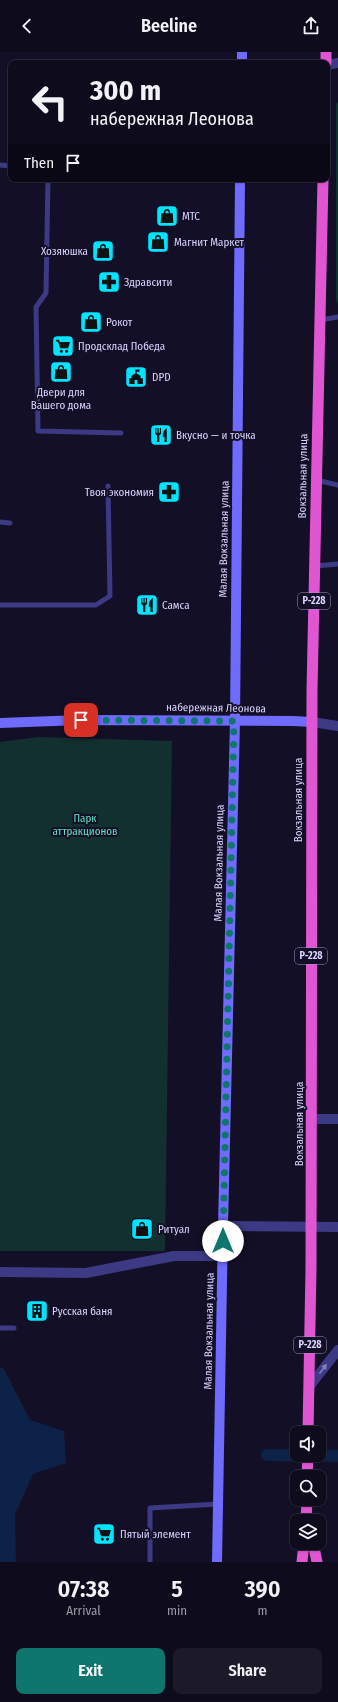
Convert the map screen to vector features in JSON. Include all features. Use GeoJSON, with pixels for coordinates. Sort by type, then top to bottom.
{"type":"FeatureCollection","features":[{"type":"Feature","properties":{"kind":"highway","name":"Вокзальная улица"},"geometry":{"type":"LineString","coordinates":[[308,1426],[312,1268],[312,722],[323,182]]}},
{"type":"Feature","properties":{"kind":"highway"},"geometry":{"type":"LineString","coordinates":[[302,1562],[303,1550]]}},
{"type":"Feature","properties":{"kind":"highway"},"geometry":{"type":"LineString","coordinates":[[315,1550],[317,1562]]}},
{"type":"Feature","properties":{"kind":"main road","name":"Малая Вокзальная улица"},"geometry":{"type":"LineString","coordinates":[[218,1562],[217,1547],[223,1226],[234,721],[240,182]]}},
{"type":"Feature","properties":{"kind":"main road","name":"набережная Леонова"},"geometry":{"type":"LineString","coordinates":[[0,724],[81,720],[312,722]]}},
{"type":"Feature","properties":{"kind":"street"},"geometry":{"type":"LineString","coordinates":[[312,722],[338,726]]}},
{"type":"Feature","properties":{"kind":"street"},"geometry":{"type":"LineString","coordinates":[[312,1119],[338,1119]]}},
{"type":"Feature","properties":{"kind":"street"},"geometry":{"type":"LineString","coordinates":[[223,1226],[338,1227]]}},
{"type":"Feature","properties":{"kind":"street"},"geometry":{"type":"LineString","coordinates":[[0,1272],[86,1273],[174,1256],[223,1256]]}},
{"type":"Feature","properties":{"kind":"street"},"geometry":{"type":"LineString","coordinates":[[309,1387],[338,1350]]}},
{"type":"Feature","properties":{"kind":"lane"},"geometry":{"type":"LineString","coordinates":[[48,182],[46,293],[36,307],[38,431],[121,433]]}},
{"type":"Feature","properties":{"kind":"lane"},"geometry":{"type":"LineString","coordinates":[[320,320],[338,317]]}},
{"type":"Feature","properties":{"kind":"lane"},"geometry":{"type":"LineString","coordinates":[[316,480],[338,485]]}},
{"type":"Feature","properties":{"kind":"lane"},"geometry":{"type":"LineString","coordinates":[[0,605],[96,605],[110,596],[108,486]]}},
{"type":"Feature","properties":{"kind":"lane"},"geometry":{"type":"LineString","coordinates":[[0,522],[10,522]]}},
{"type":"Feature","properties":{"kind":"lane"},"geometry":{"type":"LineString","coordinates":[[315,566],[338,564]]}},
{"type":"Feature","properties":{"kind":"lane"},"geometry":{"type":"LineString","coordinates":[[0,1328],[14,1328]]}},
{"type":"Feature","properties":{"kind":"lane"},"geometry":{"type":"LineString","coordinates":[[150,1562],[150,1508],[218,1504]]}},
{"type":"Feature","properties":{"kind":"green space"},"geometry":{"type":"Polygon","coordinates":[[[338,102],[338,305],[336,300],[336,104],[338,102]]]}},
{"type":"Feature","properties":{"kind":"green space","name":"Парк аттракционов"},"geometry":{"type":"Polygon","coordinates":[[[38,737],[172,741],[165,1251],[0,1251],[0,742],[38,737]]]}},
{"type":"Feature","properties":{"kind":"water"},"geometry":{"type":"Polygon","coordinates":[[[0,1367],[4,1369],[30,1420],[64,1431],[66,1463],[33,1474],[15,1514],[16,1562],[0,1562],[0,1367]]]}},
{"type":"Feature","properties":{"kind":"waterway"},"geometry":{"type":"LineString","coordinates":[[267,1455],[338,1456]]}},
{"type":"Feature","properties":{"kind":"place","name":"МТС"},"geometry":{"type":"Point","coordinates":[167,216]}},
{"type":"Feature","properties":{"kind":"place","name":"Магнит Маркет"},"geometry":{"type":"Point","coordinates":[158,242]}},
{"type":"Feature","properties":{"kind":"place","name":"Хозяюшка"},"geometry":{"type":"Point","coordinates":[103,251]}},
{"type":"Feature","properties":{"kind":"place","name":"Здравсити"},"geometry":{"type":"Point","coordinates":[109,282]}},
{"type":"Feature","properties":{"kind":"place","name":"Рокот"},"geometry":{"type":"Point","coordinates":[91,322]}},
{"type":"Feature","properties":{"kind":"place","name":"Продсклад Победа"},"geometry":{"type":"Point","coordinates":[63,346]}},
{"type":"Feature","properties":{"kind":"place","name":"Двери для Вашего дома"},"geometry":{"type":"Point","coordinates":[61,372]}},
{"type":"Feature","properties":{"kind":"place","name":"DPD"},"geometry":{"type":"Point","coordinates":[136,377]}},
{"type":"Feature","properties":{"kind":"place","name":"Вкусно — и точка"},"geometry":{"type":"Point","coordinates":[161,435]}},
{"type":"Feature","properties":{"kind":"place","name":"Твоя экономия"},"geometry":{"type":"Point","coordinates":[169,492]}},
{"type":"Feature","properties":{"kind":"place","name":"Самса"},"geometry":{"type":"Point","coordinates":[147,605]}},
{"type":"Feature","properties":{"kind":"place","name":"Ритуал"},"geometry":{"type":"Point","coordinates":[142,1229]}},
{"type":"Feature","properties":{"kind":"place","name":"Русская баня"},"geometry":{"type":"Point","coordinates":[37,1311]}},
{"type":"Feature","properties":{"kind":"place","name":"Пятый элемент"},"geometry":{"type":"Point","coordinates":[104,1534]}},
{"type":"Feature","properties":{"kind":"route"},"geometry":{"type":"LineString","coordinates":[[81,720],[234,721],[223,1241]]}}]}
